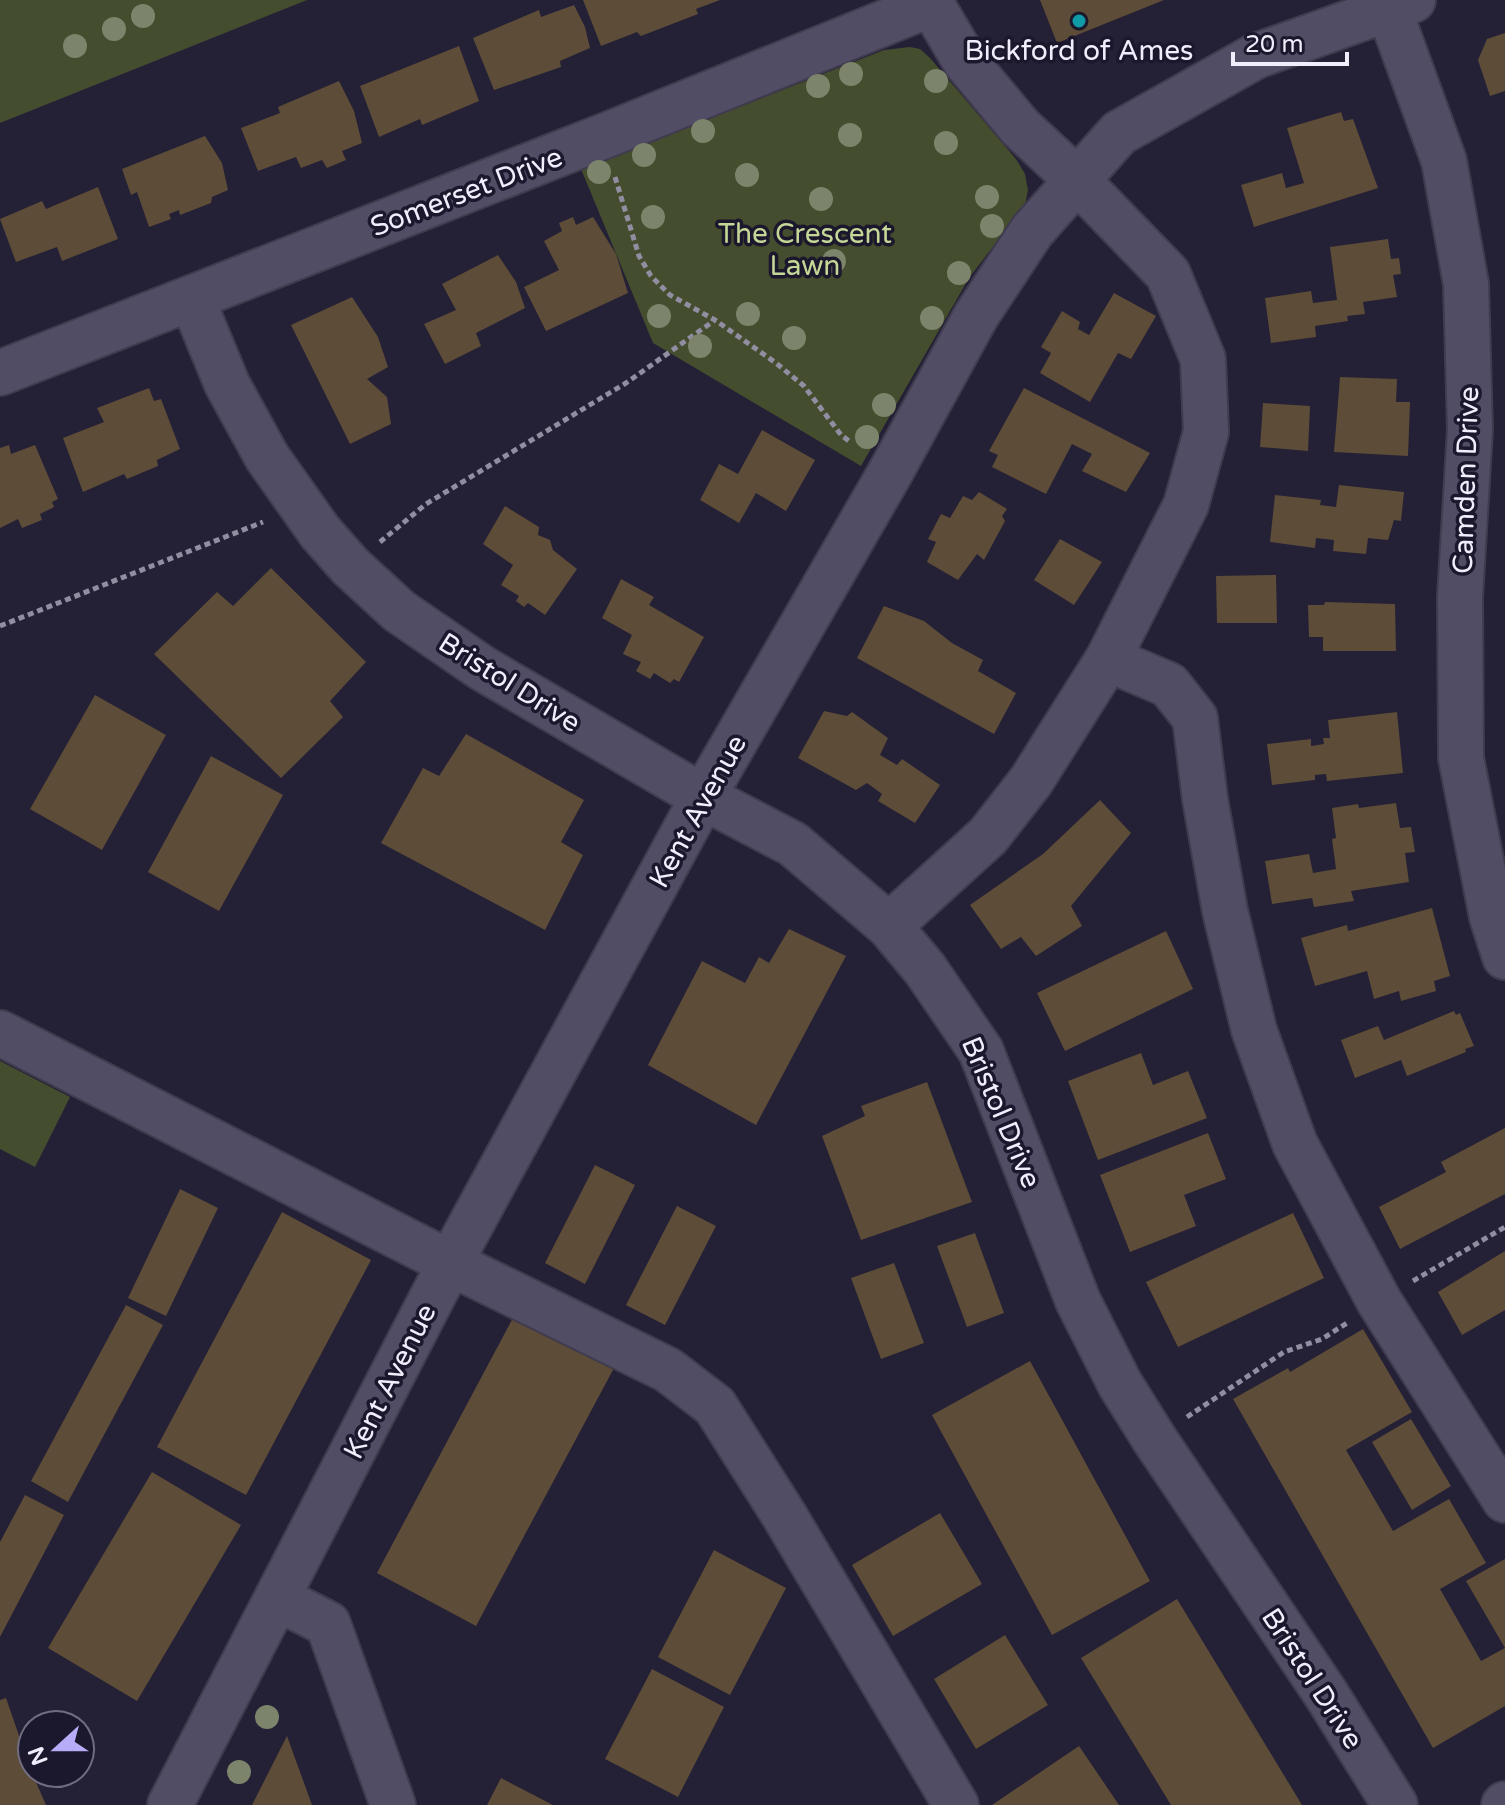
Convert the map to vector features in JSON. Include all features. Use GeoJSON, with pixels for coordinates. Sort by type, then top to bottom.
{"type":"FeatureCollection","features":[{"type":"Feature","properties":{"kind":"street"},"geometry":{"type":"LineString","coordinates":[[889,926],[988,836],[1031,781],[1108,659],[1186,505],[1206,432],[1203,359],[1168,274],[1076,179],[1020,127],[965,61],[930,2]]}},
{"type":"Feature","properties":{"kind":"street","name":"Somerset Drive"},"geometry":{"type":"LineString","coordinates":[[0,373],[602,137],[930,2]]}},
{"type":"Feature","properties":{"kind":"street","name":"Kent Avenue"},"geometry":{"type":"LineString","coordinates":[[170,1805],[450,1263],[703,797],[882,487],[976,316],[1032,231],[1119,133],[1256,56],[1401,5]]}},
{"type":"Feature","properties":{"kind":"street","name":"Camden Drive"},"geometry":{"type":"LineString","coordinates":[[1401,5],[1444,161],[1466,284],[1470,430],[1460,597],[1461,758],[1492,917],[1505,957]]}},
{"type":"Feature","properties":{"kind":"street","name":"Bristol Drive"},"geometry":{"type":"LineString","coordinates":[[192,299],[227,384],[267,457],[298,502],[350,566],[399,611],[482,668],[703,797],[793,844],[889,926],[925,969],[981,1051],[1078,1301],[1120,1384],[1326,1694],[1395,1805]]}},
{"type":"Feature","properties":{"kind":"street"},"geometry":{"type":"LineString","coordinates":[[1108,659],[1169,685],[1195,718],[1205,799],[1225,911],[1254,1030],[1295,1144],[1379,1301],[1505,1500]]}},
{"type":"Feature","properties":{"kind":"street"},"geometry":{"type":"LineString","coordinates":[[0,1033],[450,1263],[668,1370],[715,1406],[784,1515],[956,1805]]}},
{"type":"Feature","properties":{"kind":"street"},"geometry":{"type":"LineString","coordinates":[[277,1598],[328,1624],[393,1805]]}},
{"type":"Feature","properties":{"kind":"path"},"geometry":{"type":"LineString","coordinates":[[615,176],[639,256],[651,276],[670,295],[715,320],[804,386],[849,441]]}},
{"type":"Feature","properties":{"kind":"path"},"geometry":{"type":"LineString","coordinates":[[350,566],[426,504],[626,383],[715,320]]}},
{"type":"Feature","properties":{"kind":"path"},"geometry":{"type":"LineString","coordinates":[[0,626],[261,523],[298,502]]}},
{"type":"Feature","properties":{"kind":"path"},"geometry":{"type":"LineString","coordinates":[[1155,1440],[1247,1374],[1284,1352],[1322,1339],[1379,1301],[1505,1227]]}},
{"type":"Feature","properties":{"kind":"green space"},"geometry":{"type":"Polygon","coordinates":[[[0,0],[307,0],[0,123],[0,0]]]}},
{"type":"Feature","properties":{"kind":"green space","name":"The Crescent Lawn"},"geometry":{"type":"Polygon","coordinates":[[[920,49],[930,58],[1016,159],[1025,174],[1028,190],[1025,205],[969,278],[861,466],[653,343],[581,169],[884,50],[920,49]]]}},
{"type":"Feature","properties":{"kind":"green space"},"geometry":{"type":"Polygon","coordinates":[[[0,1061],[70,1097],[35,1167],[0,1149],[0,1061]]]}},
{"type":"Feature","properties":{"kind":"building"},"geometry":{"type":"Polygon","coordinates":[[[583,0],[720,0],[696,9],[698,14],[641,36],[637,32],[601,46],[583,0]]]}},
{"type":"Feature","properties":{"kind":"building","name":"Bickford of Ames"},"geometry":{"type":"Polygon","coordinates":[[[1040,0],[1164,0],[1057,43],[1040,0]]]}},
{"type":"Feature","properties":{"kind":"building"},"geometry":{"type":"Polygon","coordinates":[[[574,5],[585,27],[590,48],[560,61],[561,67],[494,90],[473,38],[539,10],[541,17],[574,5]]]}},
{"type":"Feature","properties":{"kind":"building"},"geometry":{"type":"Polygon","coordinates":[[[1505,33],[1505,91],[1490,96],[1478,60],[1487,39],[1505,33]]]}},
{"type":"Feature","properties":{"kind":"building"},"geometry":{"type":"Polygon","coordinates":[[[459,46],[479,101],[422,125],[420,119],[379,137],[360,86],[459,46]]]}},
{"type":"Feature","properties":{"kind":"building"},"geometry":{"type":"Polygon","coordinates":[[[339,81],[354,111],[362,143],[342,151],[346,160],[327,168],[322,160],[301,168],[296,157],[258,171],[241,128],[280,113],[278,107],[339,81]]]}},
{"type":"Feature","properties":{"kind":"building"},"geometry":{"type":"Polygon","coordinates":[[[1341,112],[1344,121],[1353,119],[1378,188],[1254,227],[1241,185],[1282,173],[1286,188],[1304,183],[1287,128],[1341,112]]]}},
{"type":"Feature","properties":{"kind":"building"},"geometry":{"type":"Polygon","coordinates":[[[205,136],[222,163],[228,190],[212,197],[211,203],[180,215],[179,210],[169,214],[171,219],[149,227],[137,192],[131,195],[122,169],[205,136]]]}},
{"type":"Feature","properties":{"kind":"building"},"geometry":{"type":"Polygon","coordinates":[[[98,187],[118,239],[62,261],[57,247],[16,262],[0,219],[42,201],[46,209],[98,187]]]}},
{"type":"Feature","properties":{"kind":"building"},"geometry":{"type":"Polygon","coordinates":[[[573,217],[576,225],[593,217],[616,254],[628,293],[546,331],[524,287],[559,270],[544,241],[562,231],[559,223],[573,217]]]}},
{"type":"Feature","properties":{"kind":"building"},"geometry":{"type":"Polygon","coordinates":[[[1388,239],[1391,259],[1399,258],[1401,274],[1393,275],[1397,297],[1363,302],[1365,314],[1347,316],[1348,321],[1315,326],[1316,337],[1271,343],[1265,298],[1311,291],[1313,303],[1337,300],[1330,247],[1388,239]]]}},
{"type":"Feature","properties":{"kind":"building"},"geometry":{"type":"Polygon","coordinates":[[[498,255],[516,282],[525,308],[476,333],[481,346],[445,364],[424,324],[456,310],[442,284],[498,255]]]}},
{"type":"Feature","properties":{"kind":"building"},"geometry":{"type":"Polygon","coordinates":[[[1114,293],[1156,316],[1131,359],[1118,353],[1090,402],[1040,373],[1051,353],[1041,347],[1062,311],[1080,322],[1078,329],[1089,335],[1114,293]]]}},
{"type":"Feature","properties":{"kind":"building"},"geometry":{"type":"Polygon","coordinates":[[[352,297],[378,337],[388,367],[367,379],[387,397],[391,424],[350,444],[291,325],[352,297]]]}},
{"type":"Feature","properties":{"kind":"building"},"geometry":{"type":"Polygon","coordinates":[[[1340,377],[1397,379],[1396,402],[1410,402],[1408,456],[1334,452],[1340,377]]]}},
{"type":"Feature","properties":{"kind":"building"},"geometry":{"type":"Polygon","coordinates":[[[149,388],[154,401],[161,399],[180,449],[157,460],[158,466],[127,479],[124,474],[83,492],[63,438],[104,422],[97,408],[149,388]]]}},
{"type":"Feature","properties":{"kind":"building"},"geometry":{"type":"Polygon","coordinates":[[[1024,388],[1150,453],[1126,492],[1082,471],[1092,454],[1072,444],[1046,494],[992,467],[998,455],[989,451],[1024,388]]]}},
{"type":"Feature","properties":{"kind":"building"},"geometry":{"type":"Polygon","coordinates":[[[1263,403],[1310,406],[1308,451],[1260,447],[1263,403]]]}},
{"type":"Feature","properties":{"kind":"building"},"geometry":{"type":"Polygon","coordinates":[[[762,430],[815,460],[786,511],[756,493],[739,523],[700,500],[719,464],[738,474],[762,430]]]}},
{"type":"Feature","properties":{"kind":"building"},"geometry":{"type":"Polygon","coordinates":[[[9,445],[11,454],[35,445],[58,499],[52,502],[54,507],[40,514],[42,520],[22,528],[18,519],[0,528],[0,448],[9,445]]]}},
{"type":"Feature","properties":{"kind":"building"},"geometry":{"type":"Polygon","coordinates":[[[1339,485],[1404,492],[1401,521],[1394,520],[1388,540],[1368,538],[1366,554],[1333,551],[1334,540],[1316,538],[1315,548],[1270,542],[1275,495],[1321,500],[1320,505],[1336,507],[1339,485]]]}},
{"type":"Feature","properties":{"kind":"building"},"geometry":{"type":"Polygon","coordinates":[[[979,492],[1007,509],[1002,516],[1005,521],[984,560],[977,554],[958,580],[927,562],[936,542],[928,539],[941,514],[950,518],[963,496],[972,500],[979,492]]]}},
{"type":"Feature","properties":{"kind":"building"},"geometry":{"type":"Polygon","coordinates":[[[505,506],[539,527],[538,535],[550,540],[553,550],[577,569],[545,615],[528,603],[524,607],[516,601],[519,596],[501,585],[513,565],[483,544],[505,506]]]}},
{"type":"Feature","properties":{"kind":"building"},"geometry":{"type":"Polygon","coordinates":[[[1060,539],[1102,562],[1074,605],[1034,580],[1060,539]]]}},
{"type":"Feature","properties":{"kind":"building"},"geometry":{"type":"Polygon","coordinates":[[[271,568],[366,662],[330,701],[343,717],[281,778],[154,654],[217,592],[233,606],[271,568]]]}},
{"type":"Feature","properties":{"kind":"building"},"geometry":{"type":"Polygon","coordinates":[[[1276,575],[1277,623],[1217,623],[1216,576],[1276,575]]]}},
{"type":"Feature","properties":{"kind":"building"},"geometry":{"type":"Polygon","coordinates":[[[621,579],[654,597],[649,605],[704,637],[679,682],[674,679],[670,683],[654,673],[650,679],[636,671],[641,662],[623,654],[632,635],[602,618],[621,579]]]}},
{"type":"Feature","properties":{"kind":"building"},"geometry":{"type":"Polygon","coordinates":[[[1325,602],[1395,604],[1396,651],[1323,651],[1323,637],[1309,637],[1308,605],[1324,605],[1325,602]]]}},
{"type":"Feature","properties":{"kind":"building"},"geometry":{"type":"Polygon","coordinates":[[[884,606],[924,621],[952,643],[983,660],[978,671],[1016,693],[994,734],[857,658],[884,606]]]}},
{"type":"Feature","properties":{"kind":"building"},"geometry":{"type":"Polygon","coordinates":[[[95,695],[166,735],[102,850],[30,809],[95,695]]]}},
{"type":"Feature","properties":{"kind":"building"},"geometry":{"type":"Polygon","coordinates":[[[824,711],[847,716],[852,712],[888,738],[880,755],[897,765],[902,759],[940,785],[915,823],[878,801],[882,794],[867,783],[856,790],[798,758],[824,711]]]}},
{"type":"Feature","properties":{"kind":"building"},"geometry":{"type":"Polygon","coordinates":[[[1397,712],[1403,773],[1327,781],[1326,774],[1315,775],[1315,780],[1272,785],[1267,744],[1311,739],[1311,746],[1324,744],[1323,738],[1330,738],[1328,720],[1397,712]]]}},
{"type":"Feature","properties":{"kind":"building"},"geometry":{"type":"Polygon","coordinates":[[[466,734],[584,800],[561,842],[583,855],[545,930],[381,843],[423,768],[439,776],[466,734]]]}},
{"type":"Feature","properties":{"kind":"building"},"geometry":{"type":"Polygon","coordinates":[[[211,756],[283,795],[219,911],[148,872],[211,756]]]}},
{"type":"Feature","properties":{"kind":"building"},"geometry":{"type":"Polygon","coordinates":[[[1100,800],[1131,833],[1071,906],[1082,926],[1036,956],[1021,937],[1001,949],[970,905],[1043,854],[1100,800]]]}},
{"type":"Feature","properties":{"kind":"building"},"geometry":{"type":"Polygon","coordinates":[[[1396,803],[1400,828],[1411,827],[1415,852],[1405,853],[1409,882],[1351,891],[1354,901],[1314,907],[1312,898],[1272,904],[1265,861],[1309,854],[1313,873],[1336,869],[1332,808],[1396,803]]]}},
{"type":"Feature","properties":{"kind":"building"},"geometry":{"type":"Polygon","coordinates":[[[1432,908],[1450,976],[1434,981],[1436,991],[1401,1001],[1399,991],[1374,999],[1367,971],[1315,986],[1301,938],[1347,925],[1348,931],[1432,908]]]}},
{"type":"Feature","properties":{"kind":"building"},"geometry":{"type":"Polygon","coordinates":[[[789,929],[846,956],[756,1125],[648,1065],[702,961],[745,983],[759,957],[769,963],[789,929]]]}},
{"type":"Feature","properties":{"kind":"building"},"geometry":{"type":"Polygon","coordinates":[[[1166,931],[1193,989],[1065,1051],[1037,993],[1166,931]]]}},
{"type":"Feature","properties":{"kind":"building"},"geometry":{"type":"Polygon","coordinates":[[[1454,1011],[1456,1015],[1460,1013],[1474,1046],[1465,1049],[1466,1052],[1407,1076],[1401,1060],[1355,1078],[1341,1040],[1378,1026],[1384,1040],[1454,1011]]]}},
{"type":"Feature","properties":{"kind":"building"},"geometry":{"type":"Polygon","coordinates":[[[1141,1053],[1153,1085],[1188,1071],[1207,1118],[1098,1160],[1068,1081],[1141,1053]]]}},
{"type":"Feature","properties":{"kind":"building"},"geometry":{"type":"Polygon","coordinates":[[[927,1082],[972,1202],[861,1240],[822,1136],[865,1116],[861,1106],[927,1082]]]}},
{"type":"Feature","properties":{"kind":"building"},"geometry":{"type":"Polygon","coordinates":[[[1505,1128],[1505,1194],[1400,1249],[1379,1207],[1446,1172],[1441,1162],[1505,1128]]]}},
{"type":"Feature","properties":{"kind":"building"},"geometry":{"type":"Polygon","coordinates":[[[1208,1133],[1226,1179],[1184,1195],[1196,1226],[1130,1252],[1100,1175],[1208,1133]]]}},
{"type":"Feature","properties":{"kind":"building"},"geometry":{"type":"Polygon","coordinates":[[[595,1165],[635,1185],[585,1284],[545,1263],[595,1165]]]}},
{"type":"Feature","properties":{"kind":"building"},"geometry":{"type":"Polygon","coordinates":[[[180,1189],[218,1208],[166,1316],[128,1298],[180,1189]]]}},
{"type":"Feature","properties":{"kind":"building"},"geometry":{"type":"Polygon","coordinates":[[[677,1206],[716,1226],[665,1325],[626,1305],[677,1206]]]}},
{"type":"Feature","properties":{"kind":"building"},"geometry":{"type":"Polygon","coordinates":[[[282,1212],[371,1260],[246,1495],[157,1447],[282,1212]]]}},
{"type":"Feature","properties":{"kind":"building"},"geometry":{"type":"Polygon","coordinates":[[[1293,1213],[1324,1278],[1178,1347],[1146,1282],[1293,1213]]]}},
{"type":"Feature","properties":{"kind":"building"},"geometry":{"type":"Polygon","coordinates":[[[975,1233],[1004,1313],[967,1327],[937,1246],[975,1233]]]}},
{"type":"Feature","properties":{"kind":"building"},"geometry":{"type":"Polygon","coordinates":[[[1505,1251],[1505,1310],[1462,1335],[1438,1292],[1505,1251]]]}},
{"type":"Feature","properties":{"kind":"building"},"geometry":{"type":"Polygon","coordinates":[[[894,1263],[924,1343],[881,1359],[851,1278],[894,1263]]]}},
{"type":"Feature","properties":{"kind":"building"},"geometry":{"type":"Polygon","coordinates":[[[126,1305],[163,1325],[68,1502],[31,1481],[126,1305]]]}},
{"type":"Feature","properties":{"kind":"building"},"geometry":{"type":"Polygon","coordinates":[[[515,1314],[614,1368],[476,1626],[377,1573],[515,1314]]]}},
{"type":"Feature","properties":{"kind":"building"},"geometry":{"type":"Polygon","coordinates":[[[1363,1329],[1412,1412],[1346,1450],[1393,1531],[1449,1499],[1486,1563],[1440,1589],[1481,1661],[1505,1648],[1505,1706],[1433,1748],[1233,1399],[1288,1368],[1290,1372],[1363,1329]]]}},
{"type":"Feature","properties":{"kind":"building"},"geometry":{"type":"Polygon","coordinates":[[[1030,1361],[1150,1581],[1052,1635],[932,1415],[1030,1361]]]}},
{"type":"Feature","properties":{"kind":"building"},"geometry":{"type":"Polygon","coordinates":[[[1411,1419],[1451,1486],[1412,1510],[1372,1442],[1411,1419]]]}},
{"type":"Feature","properties":{"kind":"building"},"geometry":{"type":"Polygon","coordinates":[[[152,1472],[241,1525],[137,1701],[48,1648],[152,1472]]]}},
{"type":"Feature","properties":{"kind":"building"},"geometry":{"type":"Polygon","coordinates":[[[25,1495],[64,1515],[0,1637],[0,1542],[25,1495]]]}},
{"type":"Feature","properties":{"kind":"building"},"geometry":{"type":"Polygon","coordinates":[[[940,1513],[982,1584],[893,1636],[852,1565],[940,1513]]]}},
{"type":"Feature","properties":{"kind":"building"},"geometry":{"type":"Polygon","coordinates":[[[714,1550],[786,1588],[730,1695],[658,1657],[714,1550]]]}},
{"type":"Feature","properties":{"kind":"building"},"geometry":{"type":"Polygon","coordinates":[[[1505,1559],[1505,1648],[1466,1581],[1505,1559]]]}},
{"type":"Feature","properties":{"kind":"building"},"geometry":{"type":"Polygon","coordinates":[[[1177,1599],[1302,1805],[1171,1805],[1081,1658],[1177,1599]]]}},
{"type":"Feature","properties":{"kind":"building"},"geometry":{"type":"Polygon","coordinates":[[[1005,1635],[1048,1705],[976,1749],[934,1679],[1005,1635]]]}},
{"type":"Feature","properties":{"kind":"building"},"geometry":{"type":"Polygon","coordinates":[[[652,1669],[724,1707],[678,1797],[605,1759],[652,1669]]]}},
{"type":"Feature","properties":{"kind":"building"},"geometry":{"type":"Polygon","coordinates":[[[6,1698],[16,1727],[16,1789],[39,1789],[46,1805],[0,1805],[0,1700],[6,1698]]]}},
{"type":"Feature","properties":{"kind":"building"},"geometry":{"type":"Polygon","coordinates":[[[287,1736],[312,1805],[252,1805],[287,1736]]]}},
{"type":"Feature","properties":{"kind":"building"},"geometry":{"type":"Polygon","coordinates":[[[1079,1746],[1119,1805],[992,1805],[1079,1746]]]}},
{"type":"Feature","properties":{"kind":"building"},"geometry":{"type":"Polygon","coordinates":[[[501,1778],[553,1805],[487,1805],[501,1778]]]}},
{"type":"Feature","properties":{"kind":"place","name":"Bickford of Ames"},"geometry":{"type":"Point","coordinates":[1079,21]}}]}
